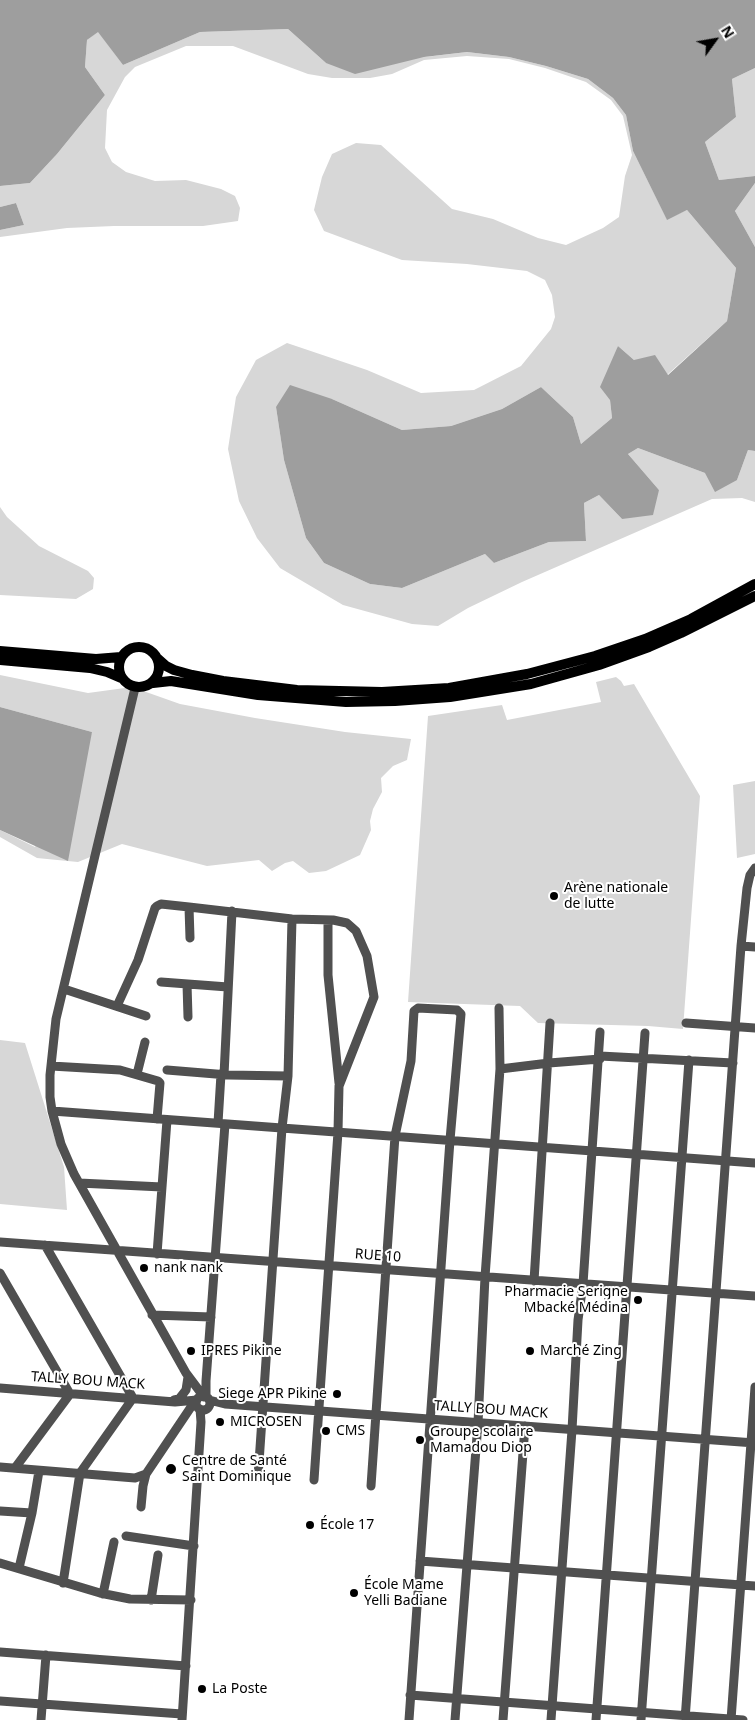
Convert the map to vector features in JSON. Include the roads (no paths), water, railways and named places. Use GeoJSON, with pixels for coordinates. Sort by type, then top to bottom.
{"type":"FeatureCollection","features":[{"type":"Feature","properties":{"kind":"main road"},"geometry":{"type":"LineString","coordinates":[[121,678],[118,664],[121,657],[129,650],[139,647],[150,650],[166,666],[174,670],[223,681],[297,690],[382,692],[449,688],[527,674],[595,656],[644,639],[691,619],[755,584]]}},
{"type":"Feature","properties":{"kind":"main road"},"geometry":{"type":"LineString","coordinates":[[0,660],[90,668],[121,678],[130,686],[136,688],[142,688],[152,683],[172,681],[258,695],[346,702],[450,697],[531,684],[599,665],[681,634],[755,596]]}},
{"type":"Feature","properties":{"kind":"main road"},"geometry":{"type":"LineString","coordinates":[[0,650],[96,659],[121,657]]}},
{"type":"Feature","properties":{"kind":"main road"},"geometry":{"type":"LineString","coordinates":[[152,683],[159,671],[157,658]]}},
{"type":"Feature","properties":{"kind":"street"},"geometry":{"type":"LineString","coordinates":[[136,688],[56,1019],[50,1091],[52,1111],[61,1144],[79,1183],[202,1404]]}},
{"type":"Feature","properties":{"kind":"street"},"geometry":{"type":"LineString","coordinates":[[685,1718],[741,946],[747,888],[750,875],[755,868]]}},
{"type":"Feature","properties":{"kind":"street"},"geometry":{"type":"LineString","coordinates":[[117,1006],[138,960],[155,908],[161,904],[292,919],[333,920],[347,923],[356,931],[367,956],[374,997],[339,1086]]}},
{"type":"Feature","properties":{"kind":"street"},"geometry":{"type":"LineString","coordinates":[[189,907],[190,938]]}},
{"type":"Feature","properties":{"kind":"street"},"geometry":{"type":"LineString","coordinates":[[0,1700],[182,1717],[191,1600],[202,1404],[216,1258],[232,911]]}},
{"type":"Feature","properties":{"kind":"street"},"geometry":{"type":"LineString","coordinates":[[258,1476],[282,1128],[288,1076],[292,919]]}},
{"type":"Feature","properties":{"kind":"street"},"geometry":{"type":"LineString","coordinates":[[314,1480],[338,1132],[339,1086],[328,975],[328,920]]}},
{"type":"Feature","properties":{"kind":"street"},"geometry":{"type":"LineString","coordinates":[[741,946],[755,947]]}},
{"type":"Feature","properties":{"kind":"street"},"geometry":{"type":"LineString","coordinates":[[161,982],[228,987]]}},
{"type":"Feature","properties":{"kind":"street"},"geometry":{"type":"LineString","coordinates":[[187,984],[188,1017]]}},
{"type":"Feature","properties":{"kind":"street"},"geometry":{"type":"LineString","coordinates":[[64,989],[146,1016]]}},
{"type":"Feature","properties":{"kind":"street"},"geometry":{"type":"LineString","coordinates":[[371,1486],[395,1136],[411,1061],[414,1011],[418,1008],[457,1010],[461,1014],[450,1140],[408,1720]]}},
{"type":"Feature","properties":{"kind":"street"},"geometry":{"type":"LineString","coordinates":[[456,1720],[478,1423],[484,1277],[500,1069],[499,1008]]}},
{"type":"Feature","properties":{"kind":"street"},"geometry":{"type":"LineString","coordinates":[[534,1281],[550,1023]]}},
{"type":"Feature","properties":{"kind":"street"},"geometry":{"type":"LineString","coordinates":[[686,1023],[755,1028]]}},
{"type":"Feature","properties":{"kind":"street"},"geometry":{"type":"LineString","coordinates":[[550,1720],[572,1430],[578,1320],[583,1284],[600,1057],[600,1032]]}},
{"type":"Feature","properties":{"kind":"street"},"geometry":{"type":"LineString","coordinates":[[596,1720],[645,1033]]}},
{"type":"Feature","properties":{"kind":"street"},"geometry":{"type":"LineString","coordinates":[[137,1074],[145,1042]]}},
{"type":"Feature","properties":{"kind":"street"},"geometry":{"type":"LineString","coordinates":[[500,1069],[600,1057],[644,1057],[733,1062]]}},
{"type":"Feature","properties":{"kind":"street"},"geometry":{"type":"LineString","coordinates":[[641,1716],[689,1060]]}},
{"type":"Feature","properties":{"kind":"street"},"geometry":{"type":"LineString","coordinates":[[51,1066],[120,1070],[160,1082],[157,1119]]}},
{"type":"Feature","properties":{"kind":"street"},"geometry":{"type":"LineString","coordinates":[[167,1070],[288,1076]]}},
{"type":"Feature","properties":{"kind":"street"},"geometry":{"type":"LineString","coordinates":[[52,1111],[755,1162]]}},
{"type":"Feature","properties":{"kind":"street"},"geometry":{"type":"LineString","coordinates":[[157,1254],[167,1120]]}},
{"type":"Feature","properties":{"kind":"street"},"geometry":{"type":"LineString","coordinates":[[79,1183],[162,1187]]}},
{"type":"Feature","properties":{"kind":"street","name":"RUE 10"},"geometry":{"type":"LineString","coordinates":[[0,1242],[755,1296]]}},
{"type":"Feature","properties":{"kind":"street"},"geometry":{"type":"LineString","coordinates":[[44,1245],[133,1398],[80,1473],[63,1583]]}},
{"type":"Feature","properties":{"kind":"street"},"geometry":{"type":"LineString","coordinates":[[0,1273],[70,1394],[15,1468]]}},
{"type":"Feature","properties":{"kind":"street"},"geometry":{"type":"LineString","coordinates":[[152,1315],[211,1317]]}},
{"type":"Feature","properties":{"kind":"street"},"geometry":{"type":"LineString","coordinates":[[172,1402],[183,1395],[189,1379]]}},
{"type":"Feature","properties":{"kind":"street"},"geometry":{"type":"LineString","coordinates":[[732,1720],[753,1443],[755,1387]]}},
{"type":"Feature","properties":{"kind":"street","name":"TALLY BOU MACK"},"geometry":{"type":"LineString","coordinates":[[1,1388],[753,1443]]}},
{"type":"Feature","properties":{"kind":"street"},"geometry":{"type":"LineString","coordinates":[[142,1507],[143,1486],[146,1474],[202,1404]]}},
{"type":"Feature","properties":{"kind":"street"},"geometry":{"type":"LineString","coordinates":[[503,1720],[525,1426]]}},
{"type":"Feature","properties":{"kind":"street"},"geometry":{"type":"LineString","coordinates":[[0,1467],[135,1478],[146,1474]]}},
{"type":"Feature","properties":{"kind":"street"},"geometry":{"type":"LineString","coordinates":[[19,1568],[32,1513],[39,1471]]}},
{"type":"Feature","properties":{"kind":"street"},"geometry":{"type":"LineString","coordinates":[[0,1511],[32,1513]]}},
{"type":"Feature","properties":{"kind":"street"},"geometry":{"type":"LineString","coordinates":[[126,1536],[194,1546]]}},
{"type":"Feature","properties":{"kind":"street"},"geometry":{"type":"LineString","coordinates":[[103,1594],[114,1542]]}},
{"type":"Feature","properties":{"kind":"street"},"geometry":{"type":"LineString","coordinates":[[151,1600],[158,1555]]}},
{"type":"Feature","properties":{"kind":"street"},"geometry":{"type":"LineString","coordinates":[[420,1561],[755,1586]]}},
{"type":"Feature","properties":{"kind":"street"},"geometry":{"type":"LineString","coordinates":[[0,1563],[103,1594],[130,1599],[191,1600]]}},
{"type":"Feature","properties":{"kind":"street"},"geometry":{"type":"LineString","coordinates":[[0,1652],[186,1666]]}},
{"type":"Feature","properties":{"kind":"street"},"geometry":{"type":"LineString","coordinates":[[41,1720],[46,1655]]}},
{"type":"Feature","properties":{"kind":"street"},"geometry":{"type":"LineString","coordinates":[[410,1695],[596,1709],[641,1716],[743,1720]]}},
{"type":"Feature","properties":{"kind":"place","name":"Arène nationale de lutte"},"geometry":{"type":"Point","coordinates":[554,896]}},
{"type":"Feature","properties":{"kind":"place","name":"nank nank"},"geometry":{"type":"Point","coordinates":[144,1268]}},
{"type":"Feature","properties":{"kind":"place","name":"Pharmacie Serigne Mbacké Médina"},"geometry":{"type":"Point","coordinates":[638,1300]}},
{"type":"Feature","properties":{"kind":"place","name":"IPRES Pikine"},"geometry":{"type":"Point","coordinates":[191,1351]}},
{"type":"Feature","properties":{"kind":"place","name":"Marché Zing"},"geometry":{"type":"Point","coordinates":[530,1351]}},
{"type":"Feature","properties":{"kind":"place","name":"Siege APR Pikine"},"geometry":{"type":"Point","coordinates":[337,1394]}},
{"type":"Feature","properties":{"kind":"place","name":"MICROSEN"},"geometry":{"type":"Point","coordinates":[220,1422]}},
{"type":"Feature","properties":{"kind":"place","name":"CMS"},"geometry":{"type":"Point","coordinates":[326,1431]}},
{"type":"Feature","properties":{"kind":"place","name":"Groupe scolaire Mamadou Diop"},"geometry":{"type":"Point","coordinates":[420,1440]}},
{"type":"Feature","properties":{"kind":"place","name":"Centre de Santé Saint Dominique"},"geometry":{"type":"Point","coordinates":[171,1469]}},
{"type":"Feature","properties":{"kind":"place","name":"École 17"},"geometry":{"type":"Point","coordinates":[310,1525]}},
{"type":"Feature","properties":{"kind":"place","name":"École Mame Yelli Badiane"},"geometry":{"type":"Point","coordinates":[354,1593]}},
{"type":"Feature","properties":{"kind":"place","name":"La Poste"},"geometry":{"type":"Point","coordinates":[202,1689]}}]}
